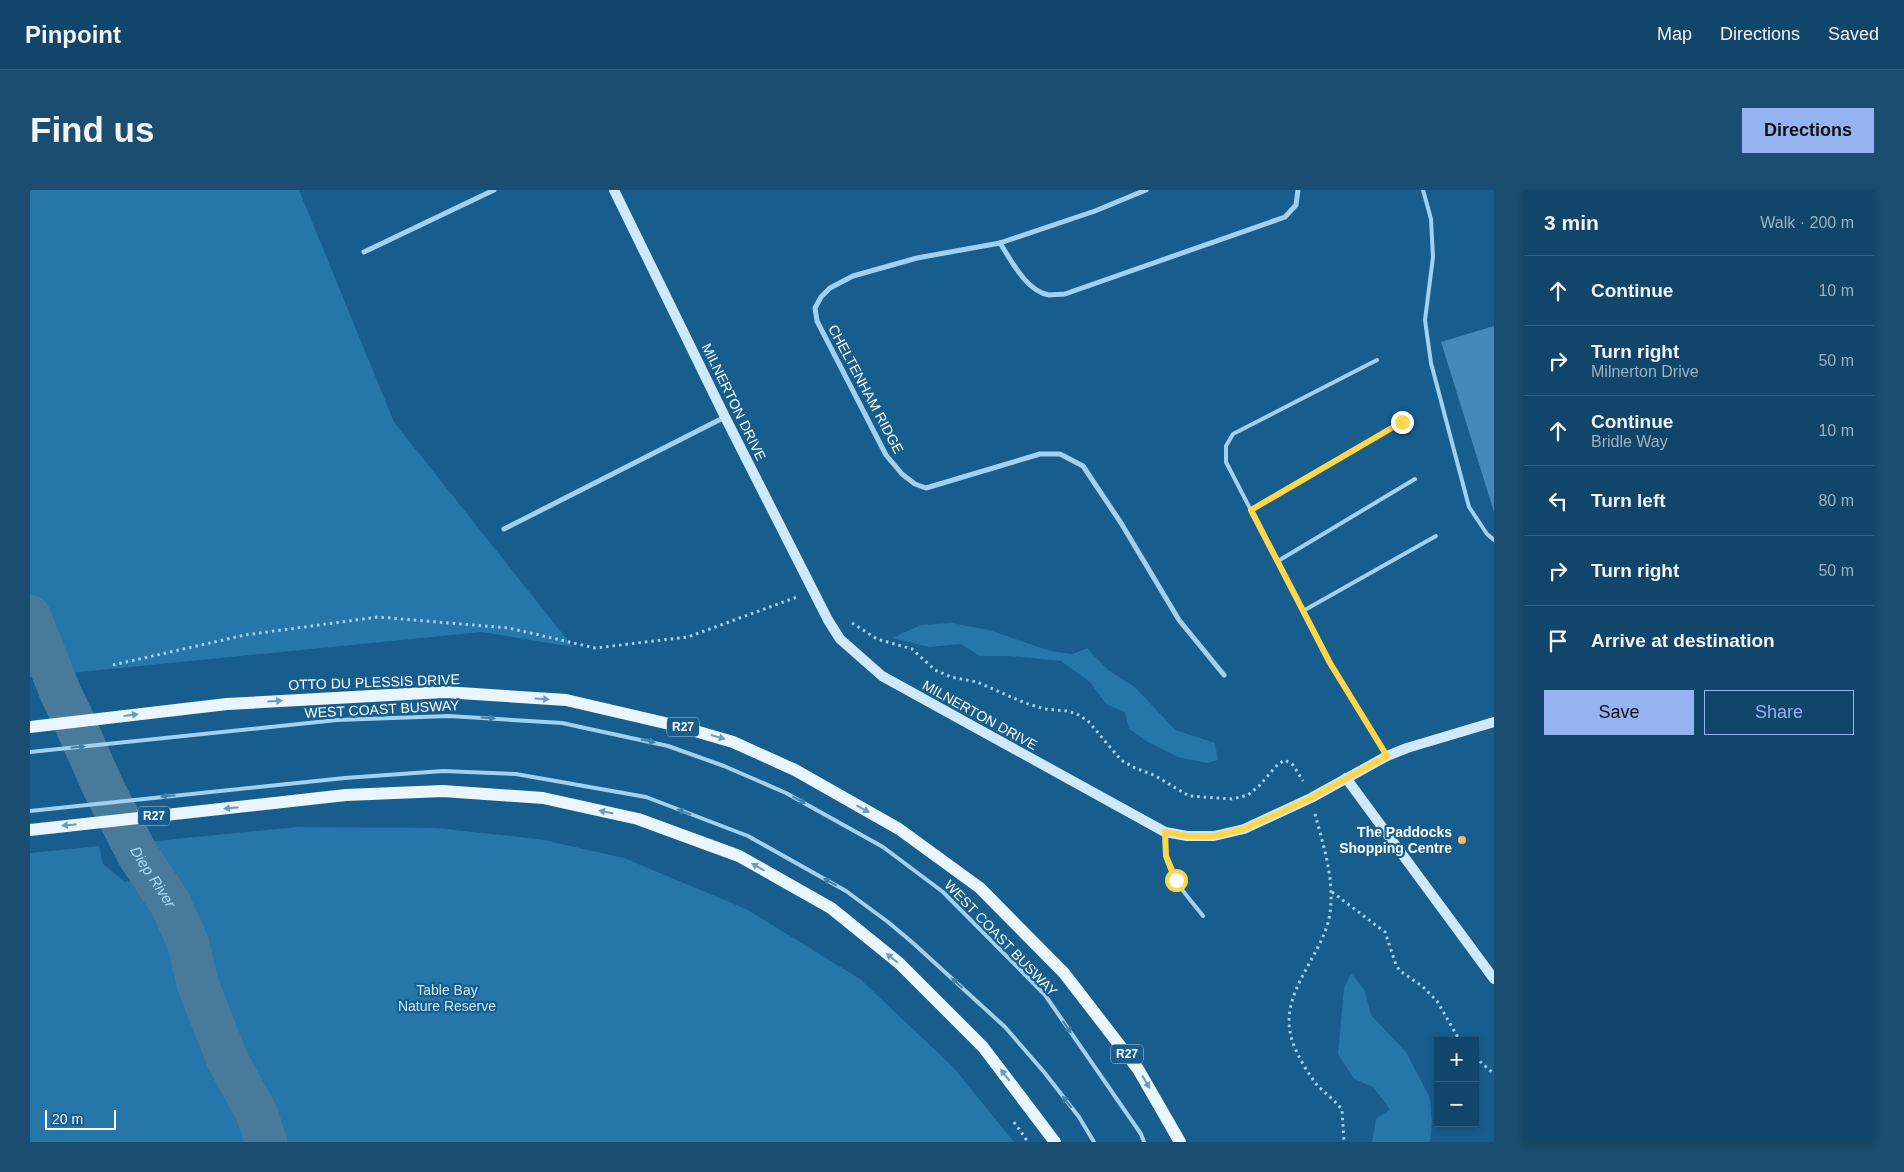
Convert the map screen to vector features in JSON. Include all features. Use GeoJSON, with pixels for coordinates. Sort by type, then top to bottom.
{"type":"FeatureCollection","features":[{"type":"Feature","properties":{"kind":"main road","name":"OTTO DU PLESSIS DRIVE"},"geometry":{"type":"LineString","coordinates":[[30,727],[226,704],[444,692],[566,700],[678,726],[733,742],[795,770],[899,829],[980,888],[1064,973],[1138,1069],[1180,1142]]}},
{"type":"Feature","properties":{"kind":"main road","name":"R27"},"geometry":{"type":"LineString","coordinates":[[30,830],[346,795],[443,791],[543,798],[638,818],[739,856],[831,908],[899,963],[983,1047],[1055,1142]]}},
{"type":"Feature","properties":{"kind":"street"},"geometry":{"type":"LineString","coordinates":[[364,252],[494,190]]}},
{"type":"Feature","properties":{"kind":"street","name":"MILNERTON DRIVE"},"geometry":{"type":"LineString","coordinates":[[614,190],[725,417],[828,620],[840,639],[858,657],[882,676],[1165,832],[1187,836],[1214,836],[1244,829],[1311,798],[1387,756],[1407,748],[1494,722]]}},
{"type":"Feature","properties":{"kind":"street","name":"CHELTENHAM RIDGE"},"geometry":{"type":"LineString","coordinates":[[1146,190],[1095,211],[1000,243],[917,258],[853,276],[830,288],[821,297],[816,308],[817,321],[886,455],[902,474],[915,484],[926,488],[1040,454],[1060,454],[1083,466],[1121,523],[1179,620],[1224,675]]}},
{"type":"Feature","properties":{"kind":"street"},"geometry":{"type":"LineString","coordinates":[[1000,243],[1021,277],[1031,285],[1048,295],[1065,294],[1285,217],[1296,204],[1298,190]]}},
{"type":"Feature","properties":{"kind":"street"},"geometry":{"type":"LineString","coordinates":[[504,529],[725,417]]}},
{"type":"Feature","properties":{"kind":"street"},"geometry":{"type":"LineString","coordinates":[[1346,778],[1494,979]]}},
{"type":"Feature","properties":{"kind":"lane"},"geometry":{"type":"LineString","coordinates":[[1423,190],[1431,219],[1433,257],[1425,320],[1431,363],[1469,507],[1487,534],[1494,540]]}},
{"type":"Feature","properties":{"kind":"lane"},"geometry":{"type":"LineString","coordinates":[[1377,360],[1234,434],[1226,446],[1226,462],[1330,663],[1387,756]]}},
{"type":"Feature","properties":{"kind":"lane"},"geometry":{"type":"LineString","coordinates":[[1251,510],[1402,422]]}},
{"type":"Feature","properties":{"kind":"lane"},"geometry":{"type":"LineString","coordinates":[[1278,561],[1415,479]]}},
{"type":"Feature","properties":{"kind":"lane"},"geometry":{"type":"LineString","coordinates":[[1303,611],[1436,536]]}},
{"type":"Feature","properties":{"kind":"lane","name":"WEST COAST BUSWAY"},"geometry":{"type":"LineString","coordinates":[[30,752],[336,720],[449,716],[562,723],[668,746],[724,766],[786,793],[883,847],[943,892],[1045,995],[1141,1134],[1144,1142]]}},
{"type":"Feature","properties":{"kind":"lane"},"geometry":{"type":"LineString","coordinates":[[30,811],[345,778],[443,771],[516,774],[646,797],[748,836],[846,890],[913,943],[1005,1027],[1044,1072],[1078,1117],[1094,1142]]}},
{"type":"Feature","properties":{"kind":"lane"},"geometry":{"type":"LineString","coordinates":[[1165,832],[1166,856],[1170,869],[1203,916]]}},
{"type":"Feature","properties":{"kind":"path"},"geometry":{"type":"LineString","coordinates":[[113,665],[245,635],[378,617],[509,628],[595,648],[688,637],[801,595]]}},
{"type":"Feature","properties":{"kind":"path"},"geometry":{"type":"LineString","coordinates":[[850,621],[877,639],[912,649],[935,670],[951,677],[977,682],[1025,703],[1045,709],[1077,714],[1088,721],[1122,760],[1135,768],[1154,775],[1189,796],[1232,799],[1248,796],[1278,764],[1285,760],[1293,765],[1303,781]]}},
{"type":"Feature","properties":{"kind":"path"},"geometry":{"type":"LineString","coordinates":[[1315,814],[1330,872],[1329,918],[1325,931],[1291,1000],[1290,1036],[1317,1084],[1342,1110],[1344,1142]]}},
{"type":"Feature","properties":{"kind":"path"},"geometry":{"type":"LineString","coordinates":[[1331,892],[1385,932],[1396,965],[1400,971],[1422,986],[1437,1001],[1458,1037]]}},
{"type":"Feature","properties":{"kind":"path"},"geometry":{"type":"LineString","coordinates":[[1479,1061],[1494,1074]]}},
{"type":"Feature","properties":{"kind":"path"},"geometry":{"type":"LineString","coordinates":[[1012,1119],[1028,1142]]}},
{"type":"Feature","properties":{"kind":"green space"},"geometry":{"type":"Polygon","coordinates":[[[30,190],[299,190],[394,422],[573,647],[482,632],[30,677],[30,190]]]}},
{"type":"Feature","properties":{"kind":"green space"},"geometry":{"type":"Polygon","coordinates":[[[952,623],[989,630],[1050,651],[1073,654],[1087,648],[1108,670],[1136,688],[1175,730],[1215,743],[1218,760],[1207,763],[1178,757],[1148,742],[1129,729],[1125,712],[1106,704],[1090,682],[1061,661],[1010,656],[980,656],[961,644],[929,647],[892,638],[921,625],[952,623]]]}},
{"type":"Feature","properties":{"kind":"green space","name":"Table Bay Nature Reserve"},"geometry":{"type":"Polygon","coordinates":[[[297,827],[436,828],[539,839],[624,858],[746,909],[860,979],[953,1067],[1014,1142],[30,1142],[30,853],[99,846],[103,864],[125,882],[169,878],[145,842],[297,827]]]}},
{"type":"Feature","properties":{"kind":"green space"},"geometry":{"type":"Polygon","coordinates":[[[1351,973],[1365,991],[1371,1015],[1406,1052],[1430,1098],[1432,1122],[1430,1142],[1372,1142],[1376,1119],[1390,1109],[1373,1087],[1354,1079],[1338,1054],[1344,989],[1351,973]]]}},
{"type":"Feature","properties":{"kind":"building"},"geometry":{"type":"Polygon","coordinates":[[[1494,326],[1494,512],[1441,342],[1494,326]]]}},
{"type":"Feature","properties":{"kind":"waterway","name":"Diep River"},"geometry":{"type":"LineString","coordinates":[[30,616],[61,694],[104,789],[138,855],[170,903],[188,943],[198,985],[227,1059],[257,1114],[266,1142]]}},
{"type":"Feature","properties":{"kind":"place","name":"The Paddocks Shopping Centre"},"geometry":{"type":"Point","coordinates":[1462,840]}},
{"type":"Feature","properties":{"kind":"route"},"geometry":{"type":"LineString","coordinates":[[1176,880],[1166,856],[1165,832],[1187,836],[1214,836],[1244,829],[1311,798],[1387,756],[1330,663],[1251,510],[1402,422]]}}]}
